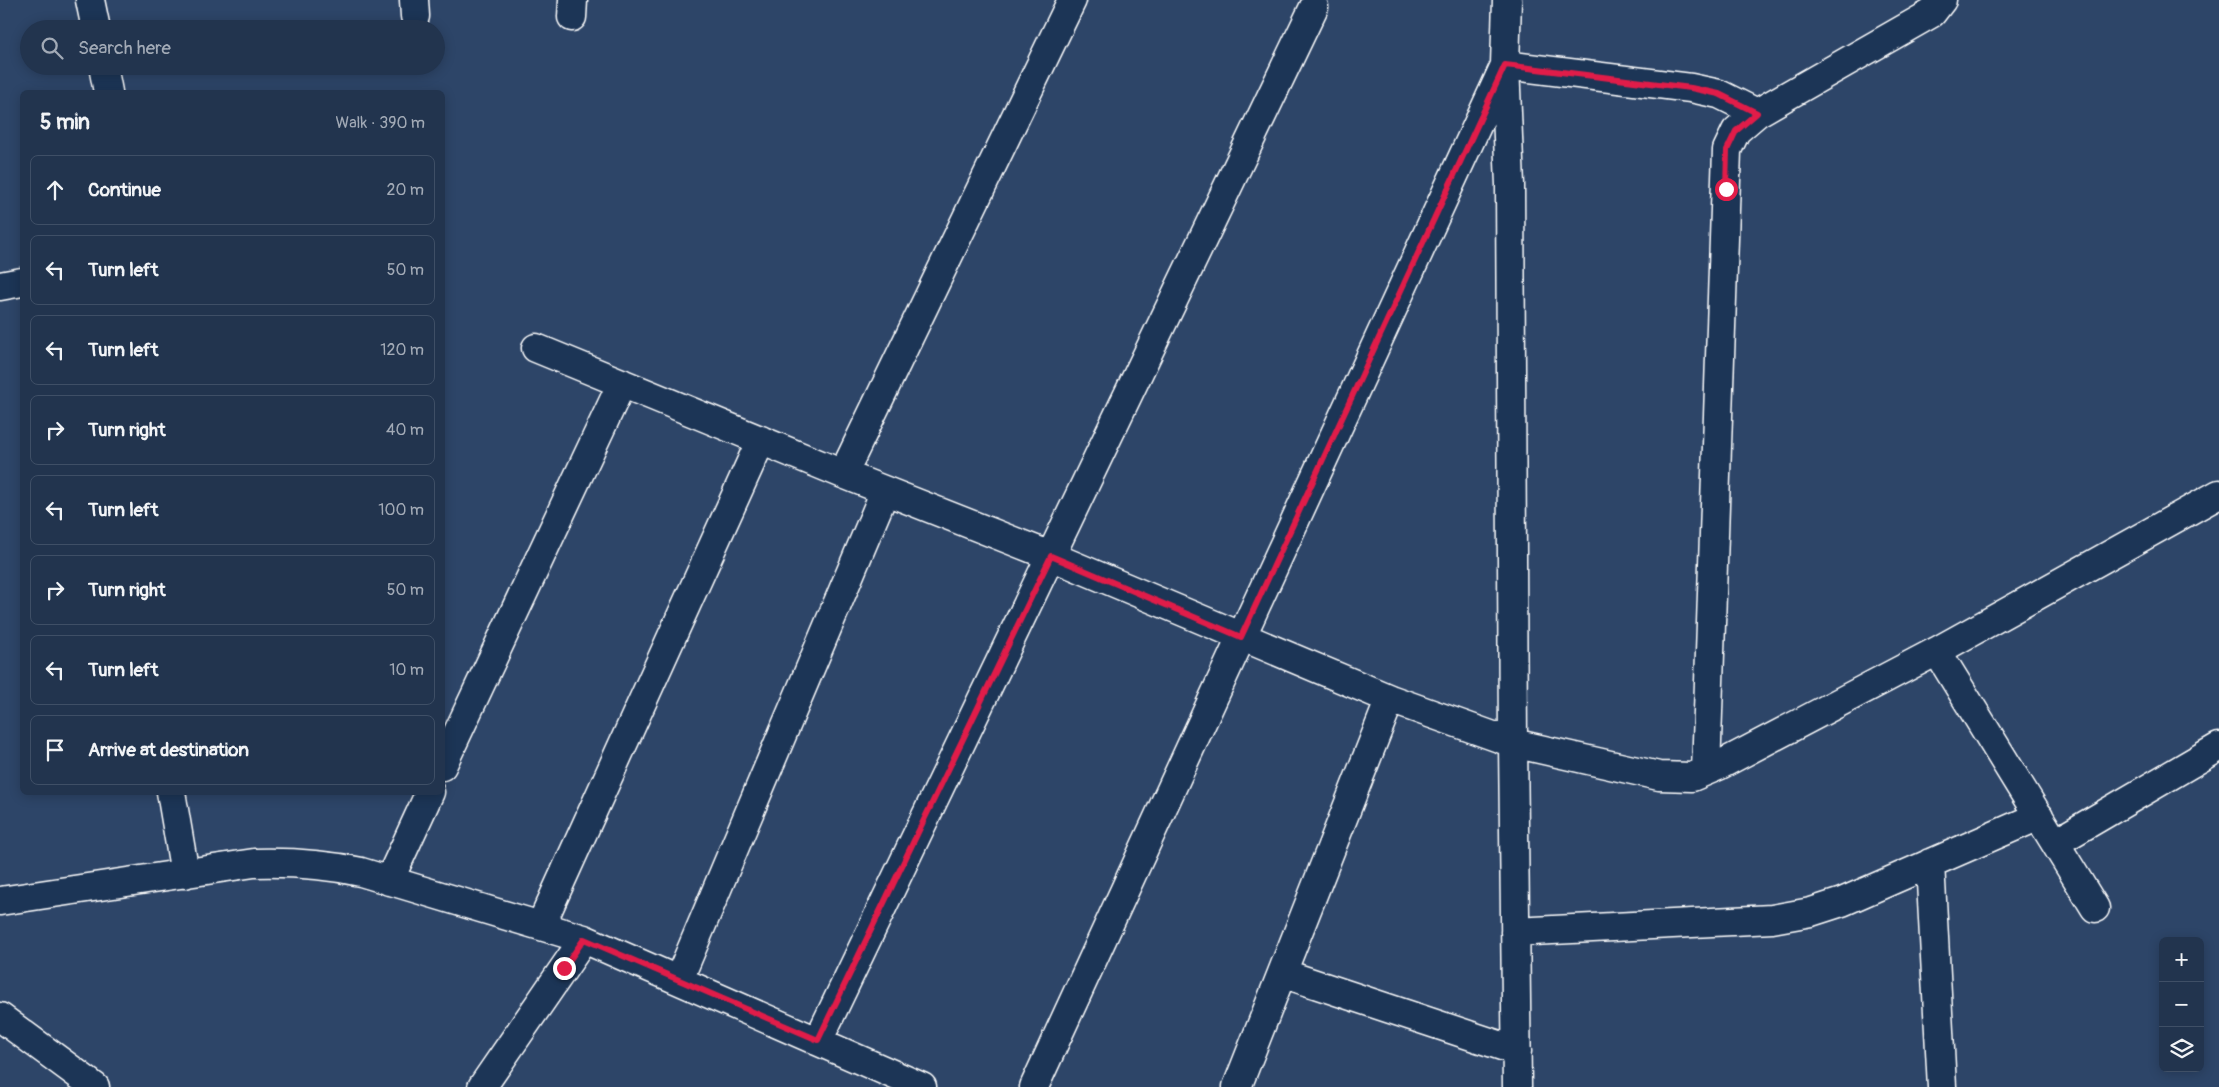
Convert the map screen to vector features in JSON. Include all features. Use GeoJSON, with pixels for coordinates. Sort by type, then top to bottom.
{"type":"FeatureCollection","features":[{"type":"Feature","properties":{"kind":"street"},"geometry":{"type":"LineString","coordinates":[[90,0],[94,20]]}},
{"type":"Feature","properties":{"kind":"street"},"geometry":{"type":"LineString","coordinates":[[843,474],[1072,0]]}},
{"type":"Feature","properties":{"kind":"street"},"geometry":{"type":"LineString","coordinates":[[1507,0],[1505,65],[1510,195],[1517,1087]]}},
{"type":"Feature","properties":{"kind":"street"},"geometry":{"type":"LineString","coordinates":[[1706,771],[1727,150],[1736,131],[1757,113],[1932,13],[1942,0]]}},
{"type":"Feature","properties":{"kind":"street"},"geometry":{"type":"LineString","coordinates":[[818,1040],[1314,7]]}},
{"type":"Feature","properties":{"kind":"street"},"geometry":{"type":"LineString","coordinates":[[1505,65],[1691,88],[1719,94],[1757,113]]}},
{"type":"Feature","properties":{"kind":"street"},"geometry":{"type":"LineString","coordinates":[[1034,1087],[1505,65]]}},
{"type":"Feature","properties":{"kind":"street"},"geometry":{"type":"LineString","coordinates":[[105,75],[108,90]]}},
{"type":"Feature","properties":{"kind":"street"},"geometry":{"type":"LineString","coordinates":[[0,286],[20,282]]}},
{"type":"Feature","properties":{"kind":"street"},"geometry":{"type":"LineString","coordinates":[[536,348],[885,491],[1051,556],[1390,699],[1513,743],[1659,776],[1692,777],[1706,771],[1936,651],[2219,494]]}},
{"type":"Feature","properties":{"kind":"street"},"geometry":{"type":"LineString","coordinates":[[445,760],[622,384]]}},
{"type":"Feature","properties":{"kind":"street"},"geometry":{"type":"LineString","coordinates":[[541,926],[761,440]]}},
{"type":"Feature","properties":{"kind":"street"},"geometry":{"type":"LineString","coordinates":[[679,979],[885,491]]}},
{"type":"Feature","properties":{"kind":"street"},"geometry":{"type":"LineString","coordinates":[[1936,651],[2095,908]]}},
{"type":"Feature","properties":{"kind":"street"},"geometry":{"type":"LineString","coordinates":[[1236,1087],[1390,699]]}},
{"type":"Feature","properties":{"kind":"street"},"geometry":{"type":"LineString","coordinates":[[2055,843],[2219,747]]}},
{"type":"Feature","properties":{"kind":"street"},"geometry":{"type":"LineString","coordinates":[[171,795],[185,874]]}},
{"type":"Feature","properties":{"kind":"street"},"geometry":{"type":"LineString","coordinates":[[389,881],[429,795]]}},
{"type":"Feature","properties":{"kind":"street"},"geometry":{"type":"LineString","coordinates":[[1515,932],[1772,919],[1811,912],[1842,902],[2039,816]]}},
{"type":"Feature","properties":{"kind":"street"},"geometry":{"type":"LineString","coordinates":[[0,901],[254,864],[291,862],[327,865],[389,881],[584,939],[922,1087]]}},
{"type":"Feature","properties":{"kind":"street"},"geometry":{"type":"LineString","coordinates":[[1930,864],[1942,1087]]}},
{"type":"Feature","properties":{"kind":"street"},"geometry":{"type":"LineString","coordinates":[[482,1087],[584,939]]}},
{"type":"Feature","properties":{"kind":"street"},"geometry":{"type":"LineString","coordinates":[[1282,972],[1517,1051]]}},
{"type":"Feature","properties":{"kind":"street"},"geometry":{"type":"LineString","coordinates":[[0,1017],[95,1087]]}},
{"type":"Feature","properties":{"kind":"route"},"geometry":{"type":"LineString","coordinates":[[564,968],[584,939],[818,1040],[1051,556],[1241,637],[1505,65],[1691,88],[1719,94],[1757,113],[1736,131],[1727,150],[1726,189]]}}]}
